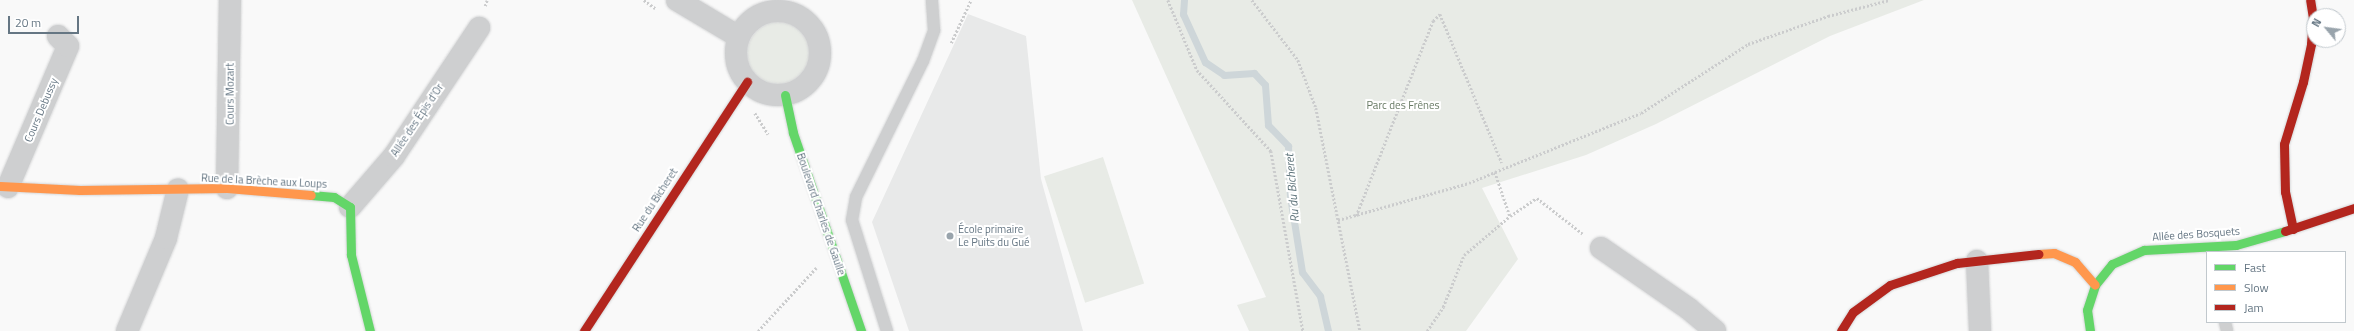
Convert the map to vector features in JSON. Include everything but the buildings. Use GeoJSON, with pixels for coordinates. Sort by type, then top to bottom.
{"type":"FeatureCollection","features":[{"type":"Feature","properties":{"kind":"street","name":"Cours Mozart"},"geometry":{"type":"LineString","coordinates":[[228,188],[230,0]]}},
{"type":"Feature","properties":{"kind":"street"},"geometry":{"type":"LineString","coordinates":[[677,0],[739,37]]}},
{"type":"Feature","properties":{"kind":"street"},"geometry":{"type":"LineString","coordinates":[[2293,229],[2285,192],[2284,144],[2303,82],[2311,44],[2313,18],[2310,0]]}},
{"type":"Feature","properties":{"kind":"street"},"geometry":{"type":"LineString","coordinates":[[804,8],[820,43],[820,61],[814,76],[801,89],[785,95],[771,95],[758,91],[747,82],[736,61],[739,37],[749,22],[765,12],[804,8]]}},
{"type":"Feature","properties":{"kind":"street","name":"Allée des Épis d'Or"},"geometry":{"type":"LineString","coordinates":[[350,207],[394,156],[479,28]]}},
{"type":"Feature","properties":{"kind":"street","name":"Cours Debussy"},"geometry":{"type":"LineString","coordinates":[[4,186],[68,46],[58,36]]}},
{"type":"Feature","properties":{"kind":"street","name":"Rue du Bicheret"},"geometry":{"type":"LineString","coordinates":[[584,331],[747,82]]}},
{"type":"Feature","properties":{"kind":"street","name":"Boulevard Charles de Gaulle"},"geometry":{"type":"LineString","coordinates":[[785,95],[793,133],[861,331]]}},
{"type":"Feature","properties":{"kind":"street","name":"Rue de la Brèche aux Loups"},"geometry":{"type":"LineString","coordinates":[[4,186],[178,189],[228,188],[334,197],[350,207]]}},
{"type":"Feature","properties":{"kind":"street"},"geometry":{"type":"LineString","coordinates":[[127,331],[166,238],[178,189]]}},
{"type":"Feature","properties":{"kind":"street"},"geometry":{"type":"LineString","coordinates":[[350,207],[350,255],[370,331]]}},
{"type":"Feature","properties":{"kind":"street","name":"Allée des Bosquets"},"geometry":{"type":"LineString","coordinates":[[2090,331],[2087,310],[2095,285],[2112,264],[2144,250],[2215,249],[2236,245],[2293,229],[2354,208]]}},
{"type":"Feature","properties":{"kind":"street"},"geometry":{"type":"LineString","coordinates":[[1601,248],[1689,309],[1716,331]]}},
{"type":"Feature","properties":{"kind":"street"},"geometry":{"type":"LineString","coordinates":[[1841,331],[1853,312],[1890,285],[1956,263],[2054,253],[2074,262],[2095,285]]}},
{"type":"Feature","properties":{"kind":"street"},"geometry":{"type":"LineString","coordinates":[[1977,261],[1980,331]]}},
{"type":"Feature","properties":{"kind":"lane"},"geometry":{"type":"LineString","coordinates":[[887,331],[852,220],[856,197],[930,42],[934,30],[932,0]]}},
{"type":"Feature","properties":{"kind":"path"},"geometry":{"type":"LineString","coordinates":[[948,48],[971,0]]}},
{"type":"Feature","properties":{"kind":"path"},"geometry":{"type":"LineString","coordinates":[[1168,0],[1197,70],[1271,151],[1303,331]]}},
{"type":"Feature","properties":{"kind":"path"},"geometry":{"type":"LineString","coordinates":[[1252,0],[1291,50],[1306,78],[1316,108],[1360,331]]}},
{"type":"Feature","properties":{"kind":"path"},"geometry":{"type":"LineString","coordinates":[[1338,220],[1469,183],[1641,113],[1748,44],[1828,16],[1889,0]]}},
{"type":"Feature","properties":{"kind":"path"},"geometry":{"type":"LineString","coordinates":[[1356,216],[1433,21],[1440,14],[1502,163]]}},
{"type":"Feature","properties":{"kind":"path"},"geometry":{"type":"LineString","coordinates":[[1496,172],[1510,216]]}},
{"type":"Feature","properties":{"kind":"path"},"geometry":{"type":"LineString","coordinates":[[1427,331],[1443,307],[1464,255],[1510,216],[1537,198],[1601,248]]}},
{"type":"Feature","properties":{"kind":"path"},"geometry":{"type":"LineString","coordinates":[[758,331],[832,249]]}},
{"type":"Feature","properties":{"kind":"shaded area"},"geometry":{"type":"Polygon","coordinates":[[[968,14],[1026,36],[1041,179],[1083,331],[909,331],[872,222],[968,14]]]}},
{"type":"Feature","properties":{"kind":"green space","name":"Parc des Frênes"},"geometry":{"type":"Polygon","coordinates":[[[1132,0],[1924,0],[1830,36],[1656,124],[1586,155],[1482,188],[1518,259],[1466,331],[1249,331],[1237,305],[1266,297],[1132,0]]]}},
{"type":"Feature","properties":{"kind":"green space"},"geometry":{"type":"Polygon","coordinates":[[[773,22],[785,22],[802,31],[809,42],[811,54],[809,66],[802,77],[785,86],[773,86],[761,81],[752,72],[747,60],[747,48],[752,36],[761,27],[773,22]]]}},
{"type":"Feature","properties":{"kind":"green space"},"geometry":{"type":"Polygon","coordinates":[[[1103,157],[1144,283],[1085,303],[1044,176],[1103,157]]]}},
{"type":"Feature","properties":{"kind":"waterway","name":"Ru du Bicheret"},"geometry":{"type":"LineString","coordinates":[[1184,0],[1183,14],[1205,62],[1224,75],[1254,73],[1265,85],[1268,125],[1288,146],[1290,196],[1302,272],[1320,296],[1328,331]]}},
{"type":"Feature","properties":{"kind":"traffic: fast"},"geometry":{"type":"LineString","coordinates":[[785,95],[793,133],[861,331]]}},
{"type":"Feature","properties":{"kind":"traffic: fast"},"geometry":{"type":"LineString","coordinates":[[311,195],[334,197],[350,207],[351,255],[370,331]]}},
{"type":"Feature","properties":{"kind":"traffic: fast"},"geometry":{"type":"LineString","coordinates":[[2090,331],[2087,310],[2095,285],[2112,264],[2144,250],[2236,245],[2285,231]]}},
{"type":"Feature","properties":{"kind":"traffic: slow"},"geometry":{"type":"LineString","coordinates":[[0,186],[80,190],[227,188],[311,195]]}},
{"type":"Feature","properties":{"kind":"traffic: slow"},"geometry":{"type":"LineString","coordinates":[[2039,254],[2054,253],[2075,262],[2095,285]]}},
{"type":"Feature","properties":{"kind":"traffic: jam"},"geometry":{"type":"LineString","coordinates":[[2293,229],[2285,192],[2284,144],[2303,82],[2311,44],[2313,18],[2310,0]]}},
{"type":"Feature","properties":{"kind":"traffic: jam"},"geometry":{"type":"LineString","coordinates":[[584,331],[747,82]]}},
{"type":"Feature","properties":{"kind":"traffic: jam"},"geometry":{"type":"LineString","coordinates":[[2285,231],[2354,208]]}},
{"type":"Feature","properties":{"kind":"traffic: jam"},"geometry":{"type":"LineString","coordinates":[[1841,331],[1853,312],[1890,285],[1957,263],[2039,254]]}},
{"type":"Feature","properties":{"kind":"place","name":"École primaire Le Puits du Gué"},"geometry":{"type":"Point","coordinates":[950,236]}}]}
